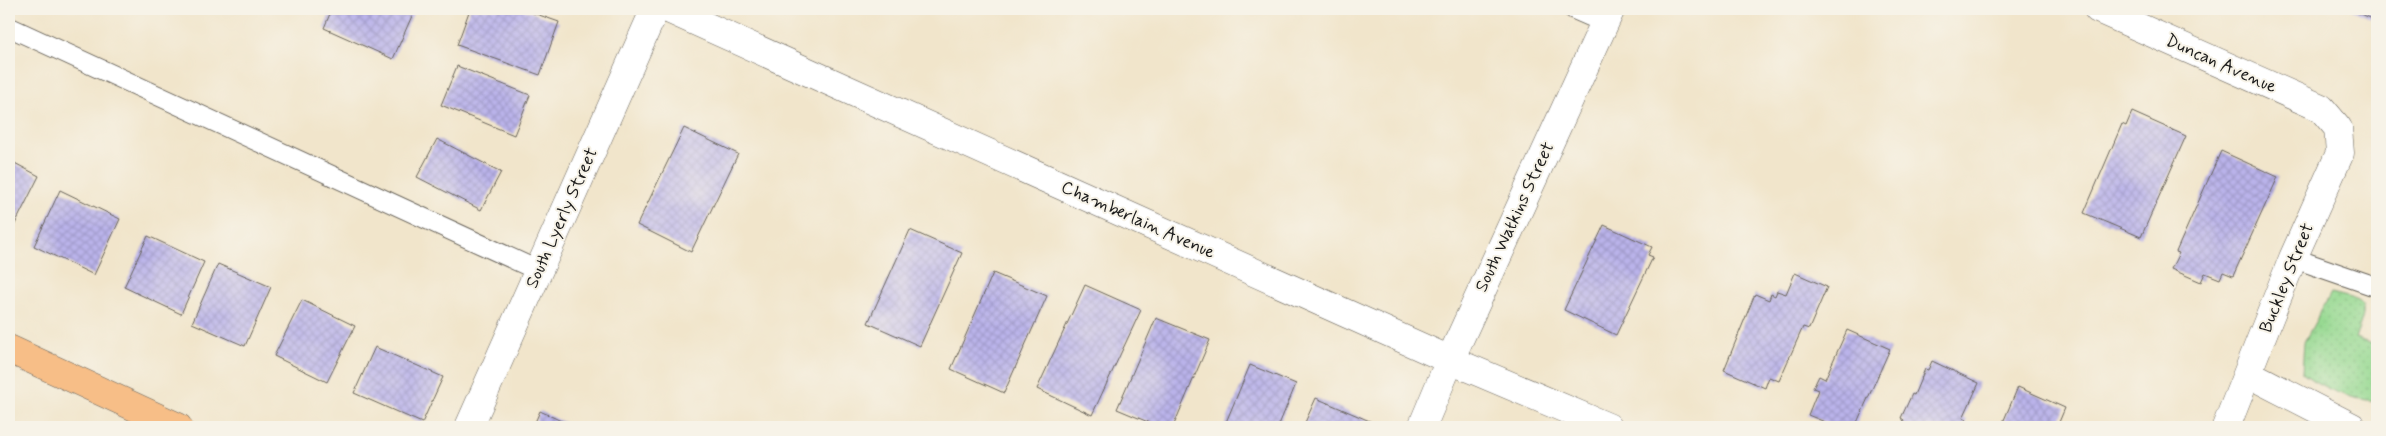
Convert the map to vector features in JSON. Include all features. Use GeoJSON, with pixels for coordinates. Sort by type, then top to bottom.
{"type":"FeatureCollection","features":[{"type":"Feature","properties":{"kind":"main road"},"geometry":{"type":"LineString","coordinates":[[9,349],[178,427]]}},
{"type":"Feature","properties":{"kind":"street","name":"South Lyerly Street"},"geometry":{"type":"LineString","coordinates":[[469,427],[655,9]]}},
{"type":"Feature","properties":{"kind":"street","name":"Chamberlain Avenue"},"geometry":{"type":"LineString","coordinates":[[668,9],[1450,360],[1608,427]]}},
{"type":"Feature","properties":{"kind":"street","name":"Duncan Avenue"},"geometry":{"type":"LineString","coordinates":[[2098,9],[2321,108],[2338,128]]}},
{"type":"Feature","properties":{"kind":"street","name":"South Watkins Street"},"geometry":{"type":"LineString","coordinates":[[1422,427],[1450,360],[1608,16]]}},
{"type":"Feature","properties":{"kind":"street","name":"Buckley Street"},"geometry":{"type":"LineString","coordinates":[[2226,427],[2249,374],[2293,258],[2340,152],[2338,128]]}},
{"type":"Feature","properties":{"kind":"street"},"geometry":{"type":"LineString","coordinates":[[2249,374],[2352,427]]}},
{"type":"Feature","properties":{"kind":"lane"},"geometry":{"type":"LineString","coordinates":[[1573,9],[1608,16]]}},
{"type":"Feature","properties":{"kind":"lane"},"geometry":{"type":"LineString","coordinates":[[9,27],[539,271]]}},
{"type":"Feature","properties":{"kind":"lane"},"geometry":{"type":"LineString","coordinates":[[2293,258],[2377,287]]}},
{"type":"Feature","properties":{"kind":"green space"},"geometry":{"type":"Polygon","coordinates":[[[2331,293],[2352,298],[2362,305],[2362,317],[2355,338],[2377,346],[2377,401],[2338,393],[2302,373],[2304,342],[2331,293]]]}},
{"type":"Feature","properties":{"kind":"building"},"geometry":{"type":"Polygon","coordinates":[[[332,9],[415,9],[393,59],[324,28],[332,9]]]}},
{"type":"Feature","properties":{"kind":"building"},"geometry":{"type":"Polygon","coordinates":[[[470,9],[522,9],[559,22],[540,75],[457,45],[470,9]]]}},
{"type":"Feature","properties":{"kind":"building"},"geometry":{"type":"Polygon","coordinates":[[[2350,9],[2377,9],[2377,21],[2350,9]]]}},
{"type":"Feature","properties":{"kind":"building"},"geometry":{"type":"Polygon","coordinates":[[[457,66],[530,95],[514,135],[441,105],[457,66]]]}},
{"type":"Feature","properties":{"kind":"building"},"geometry":{"type":"Polygon","coordinates":[[[2132,112],[2186,136],[2141,237],[2084,213],[2122,124],[2126,126],[2132,112]]]}},
{"type":"Feature","properties":{"kind":"building"},"geometry":{"type":"Polygon","coordinates":[[[684,128],[738,154],[691,252],[637,225],[684,128]]]}},
{"type":"Feature","properties":{"kind":"building"},"geometry":{"type":"Polygon","coordinates":[[[437,139],[501,172],[481,210],[417,177],[437,139]]]}},
{"type":"Feature","properties":{"kind":"building"},"geometry":{"type":"Polygon","coordinates":[[[2221,151],[2278,177],[2233,276],[2223,272],[2220,279],[2205,273],[2201,282],[2171,269],[2179,253],[2176,252],[2221,151]]]}},
{"type":"Feature","properties":{"kind":"building"},"geometry":{"type":"Polygon","coordinates":[[[9,160],[39,176],[9,236],[9,160]]]}},
{"type":"Feature","properties":{"kind":"building"},"geometry":{"type":"Polygon","coordinates":[[[60,190],[120,219],[94,275],[34,246],[60,190]]]}},
{"type":"Feature","properties":{"kind":"building"},"geometry":{"type":"Polygon","coordinates":[[[1604,225],[1652,247],[1648,255],[1653,257],[1616,335],[1564,310],[1604,225]]]}},
{"type":"Feature","properties":{"kind":"building"},"geometry":{"type":"Polygon","coordinates":[[[910,230],[962,253],[920,346],[868,323],[910,230]]]}},
{"type":"Feature","properties":{"kind":"building"},"geometry":{"type":"Polygon","coordinates":[[[148,236],[204,262],[181,314],[124,287],[148,236]]]}},
{"type":"Feature","properties":{"kind":"building"},"geometry":{"type":"Polygon","coordinates":[[[218,264],[271,287],[245,346],[192,323],[218,264]]]}},
{"type":"Feature","properties":{"kind":"building"},"geometry":{"type":"Polygon","coordinates":[[[993,273],[1047,296],[1004,393],[951,369],[993,273]]]}},
{"type":"Feature","properties":{"kind":"building"},"geometry":{"type":"Polygon","coordinates":[[[1795,273],[1827,287],[1809,329],[1803,327],[1779,381],[1769,377],[1765,388],[1724,370],[1755,294],[1769,300],[1771,294],[1775,296],[1777,291],[1786,294],[1795,273]]]}},
{"type":"Feature","properties":{"kind":"building"},"geometry":{"type":"Polygon","coordinates":[[[1085,285],[1141,310],[1092,415],[1037,389],[1085,285]]]}},
{"type":"Feature","properties":{"kind":"building"},"geometry":{"type":"Polygon","coordinates":[[[302,300],[355,326],[327,382],[274,356],[302,300]]]}},
{"type":"Feature","properties":{"kind":"building"},"geometry":{"type":"Polygon","coordinates":[[[1156,318],[1210,340],[1173,427],[1160,427],[1117,409],[1156,318]]]}},
{"type":"Feature","properties":{"kind":"building"},"geometry":{"type":"Polygon","coordinates":[[[1847,330],[1890,349],[1855,427],[1837,427],[1808,415],[1818,390],[1813,388],[1819,376],[1825,379],[1847,330]]]}},
{"type":"Feature","properties":{"kind":"building"},"geometry":{"type":"Polygon","coordinates":[[[375,347],[443,377],[422,423],[354,393],[375,347]]]}},
{"type":"Feature","properties":{"kind":"building"},"geometry":{"type":"Polygon","coordinates":[[[1932,361],[1979,383],[1963,418],[1967,420],[1964,427],[1901,427],[1904,420],[1901,418],[1912,394],[1914,395],[1925,369],[1928,370],[1932,361]]]}},
{"type":"Feature","properties":{"kind":"building"},"geometry":{"type":"Polygon","coordinates":[[[1250,365],[1296,384],[1278,427],[1224,427],[1250,365]]]}},
{"type":"Feature","properties":{"kind":"building"},"geometry":{"type":"Polygon","coordinates":[[[2018,387],[2065,408],[2057,427],[2001,427],[2018,387]]]}},
{"type":"Feature","properties":{"kind":"building"},"geometry":{"type":"Polygon","coordinates":[[[1316,398],[1372,422],[1370,427],[1303,427],[1316,398]]]}},
{"type":"Feature","properties":{"kind":"building"},"geometry":{"type":"Polygon","coordinates":[[[540,411],[574,427],[533,427],[540,411]]]}}]}
